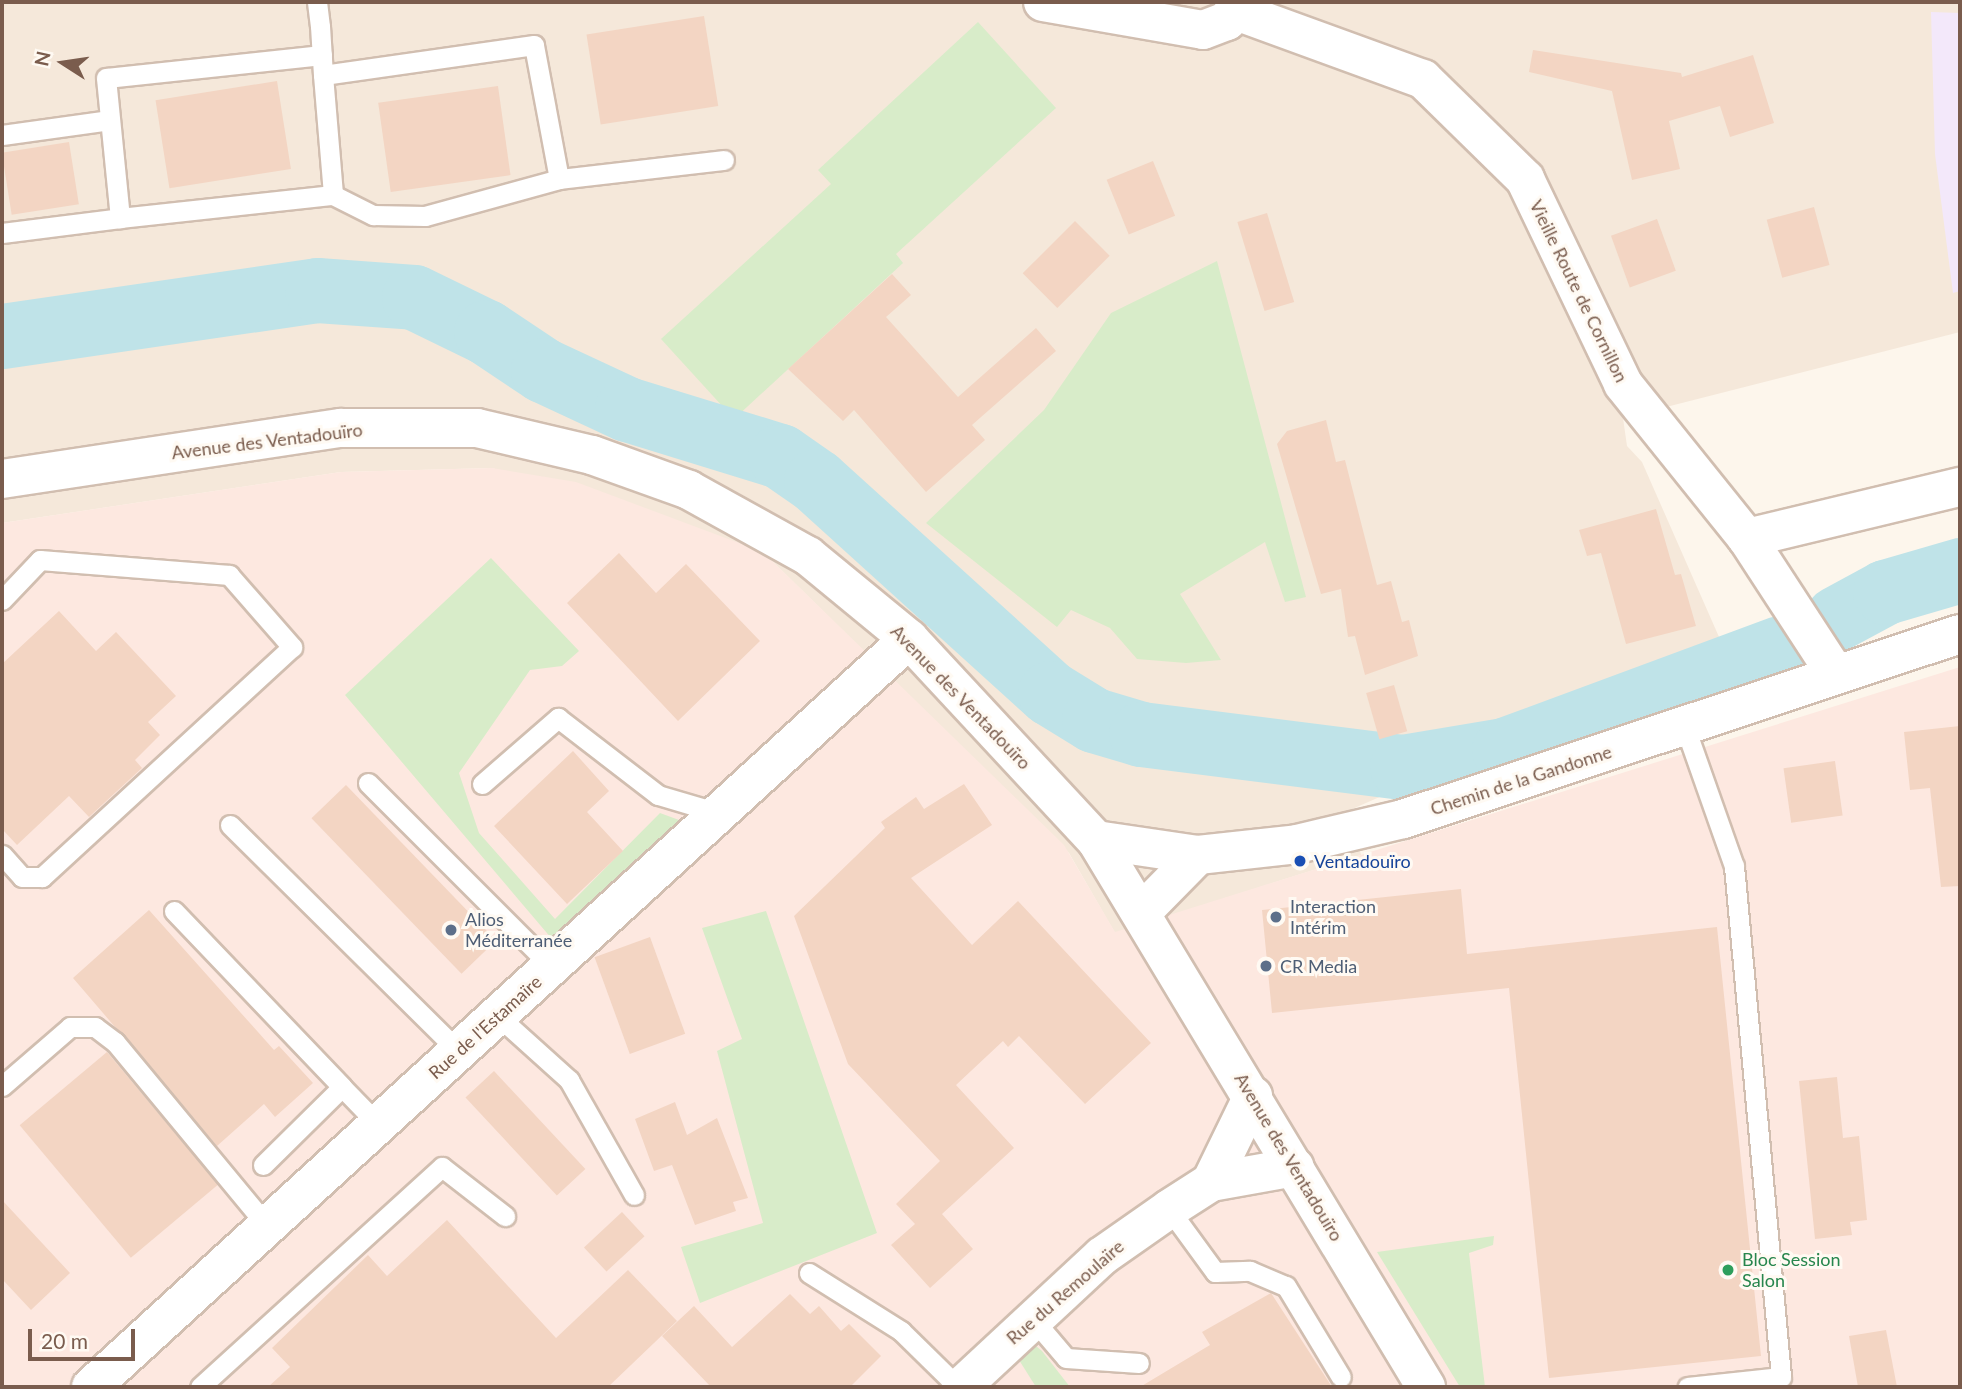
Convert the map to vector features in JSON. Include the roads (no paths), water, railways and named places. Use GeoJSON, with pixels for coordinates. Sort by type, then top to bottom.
{"type":"FeatureCollection","features":[{"type":"Feature","properties":{"kind":"street"},"geometry":{"type":"LineString","coordinates":[[1043,2],[1169,13],[1203,30],[1227,21],[1238,6]]}},
{"type":"Feature","properties":{"kind":"street","name":"Vieille Route de Cornillon"},"geometry":{"type":"LineString","coordinates":[[1238,6],[1423,79],[1525,179],[1623,384],[1756,551],[1835,673]]}},
{"type":"Feature","properties":{"kind":"street","name":"Avenue des Ventadouïro"},"geometry":{"type":"LineString","coordinates":[[2,479],[341,428],[477,428],[592,455],[689,490],[808,556],[909,639],[1096,840],[1253,1096],[1426,1387]]}},
{"type":"Feature","properties":{"kind":"street"},"geometry":{"type":"LineString","coordinates":[[1756,551],[1960,487]]}},
{"type":"Feature","properties":{"kind":"street"},"geometry":{"type":"LineString","coordinates":[[1756,551],[1960,500]]}},
{"type":"Feature","properties":{"kind":"street"},"geometry":{"type":"LineString","coordinates":[[1835,673],[1960,635]]}},
{"type":"Feature","properties":{"kind":"street","name":"Rue de l'Estamaïre"},"geometry":{"type":"LineString","coordinates":[[91,1387],[909,639]]}},
{"type":"Feature","properties":{"kind":"street","name":"Chemin de la Gandonne"},"geometry":{"type":"LineString","coordinates":[[1096,840],[1198,855],[1297,844],[1403,819],[1519,778],[1685,727],[1835,673]]}},
{"type":"Feature","properties":{"kind":"street"},"geometry":{"type":"LineString","coordinates":[[1140,913],[1198,855]]}},
{"type":"Feature","properties":{"kind":"street"},"geometry":{"type":"LineString","coordinates":[[1211,1182],[1253,1096]]}},
{"type":"Feature","properties":{"kind":"street","name":"Rue du Remoulaïre"},"geometry":{"type":"LineString","coordinates":[[959,1387],[1102,1256],[1169,1209],[1211,1182],[1295,1167]]}},
{"type":"Feature","properties":{"kind":"lane"},"geometry":{"type":"LineString","coordinates":[[317,2],[333,195]]}},
{"type":"Feature","properties":{"kind":"lane"},"geometry":{"type":"LineString","coordinates":[[323,75],[534,45],[559,179]]}},
{"type":"Feature","properties":{"kind":"lane"},"geometry":{"type":"LineString","coordinates":[[120,218],[106,78],[321,55]]}},
{"type":"Feature","properties":{"kind":"lane"},"geometry":{"type":"LineString","coordinates":[[2,135],[110,120]]}},
{"type":"Feature","properties":{"kind":"lane"},"geometry":{"type":"LineString","coordinates":[[2,233],[333,195],[373,215],[425,216],[559,179],[724,160]]}},
{"type":"Feature","properties":{"kind":"lane"},"geometry":{"type":"LineString","coordinates":[[2,600],[40,560],[229,575],[292,648],[43,877],[22,877],[2,855]]}},
{"type":"Feature","properties":{"kind":"lane"},"geometry":{"type":"LineString","coordinates":[[482,784],[558,718],[658,795],[719,813]]}},
{"type":"Feature","properties":{"kind":"lane"},"geometry":{"type":"LineString","coordinates":[[1685,727],[1734,866],[1781,1377],[1688,1387]]}},
{"type":"Feature","properties":{"kind":"lane"},"geometry":{"type":"LineString","coordinates":[[368,783],[551,966]]}},
{"type":"Feature","properties":{"kind":"lane"},"geometry":{"type":"LineString","coordinates":[[230,825],[458,1051]]}},
{"type":"Feature","properties":{"kind":"lane"},"geometry":{"type":"LineString","coordinates":[[174,911],[378,1124]]}},
{"type":"Feature","properties":{"kind":"lane"},"geometry":{"type":"LineString","coordinates":[[498,1016],[569,1080],[634,1195]]}},
{"type":"Feature","properties":{"kind":"lane"},"geometry":{"type":"LineString","coordinates":[[2,1086],[70,1027],[95,1027],[115,1042],[267,1226]]}},
{"type":"Feature","properties":{"kind":"lane"},"geometry":{"type":"LineString","coordinates":[[263,1165],[342,1087]]}},
{"type":"Feature","properties":{"kind":"lane"},"geometry":{"type":"LineString","coordinates":[[200,1387],[442,1167],[505,1216]]}},
{"type":"Feature","properties":{"kind":"lane"},"geometry":{"type":"LineString","coordinates":[[1169,1209],[1215,1272],[1250,1271],[1286,1286],[1341,1377]]}},
{"type":"Feature","properties":{"kind":"lane"},"geometry":{"type":"LineString","coordinates":[[809,1273],[901,1331],[959,1387]]}},
{"type":"Feature","properties":{"kind":"lane"},"geometry":{"type":"LineString","coordinates":[[1032,1318],[1066,1358],[1139,1363]]}},
{"type":"Feature","properties":{"kind":"waterway"},"geometry":{"type":"LineString","coordinates":[[2,336],[317,290],[414,297],[486,332],[543,370],[627,409],[780,456],[816,481],[1050,693],[1094,720],[1141,734],[1402,767],[1504,750],[1780,648]]}},
{"type":"Feature","properties":{"kind":"waterway"},"geometry":{"type":"LineString","coordinates":[[1837,618],[1885,592],[1960,570]]}},
{"type":"Feature","properties":{"kind":"place","name":"Ventadouïro"},"geometry":{"type":"Point","coordinates":[1300,861]}},
{"type":"Feature","properties":{"kind":"place","name":"Interaction Intérim"},"geometry":{"type":"Point","coordinates":[1276,917]}},
{"type":"Feature","properties":{"kind":"place","name":"Alios Méditerranée"},"geometry":{"type":"Point","coordinates":[451,930]}},
{"type":"Feature","properties":{"kind":"place","name":"CR Media"},"geometry":{"type":"Point","coordinates":[1266,966]}},
{"type":"Feature","properties":{"kind":"place","name":"Bloc Session Salon"},"geometry":{"type":"Point","coordinates":[1728,1270]}}]}
